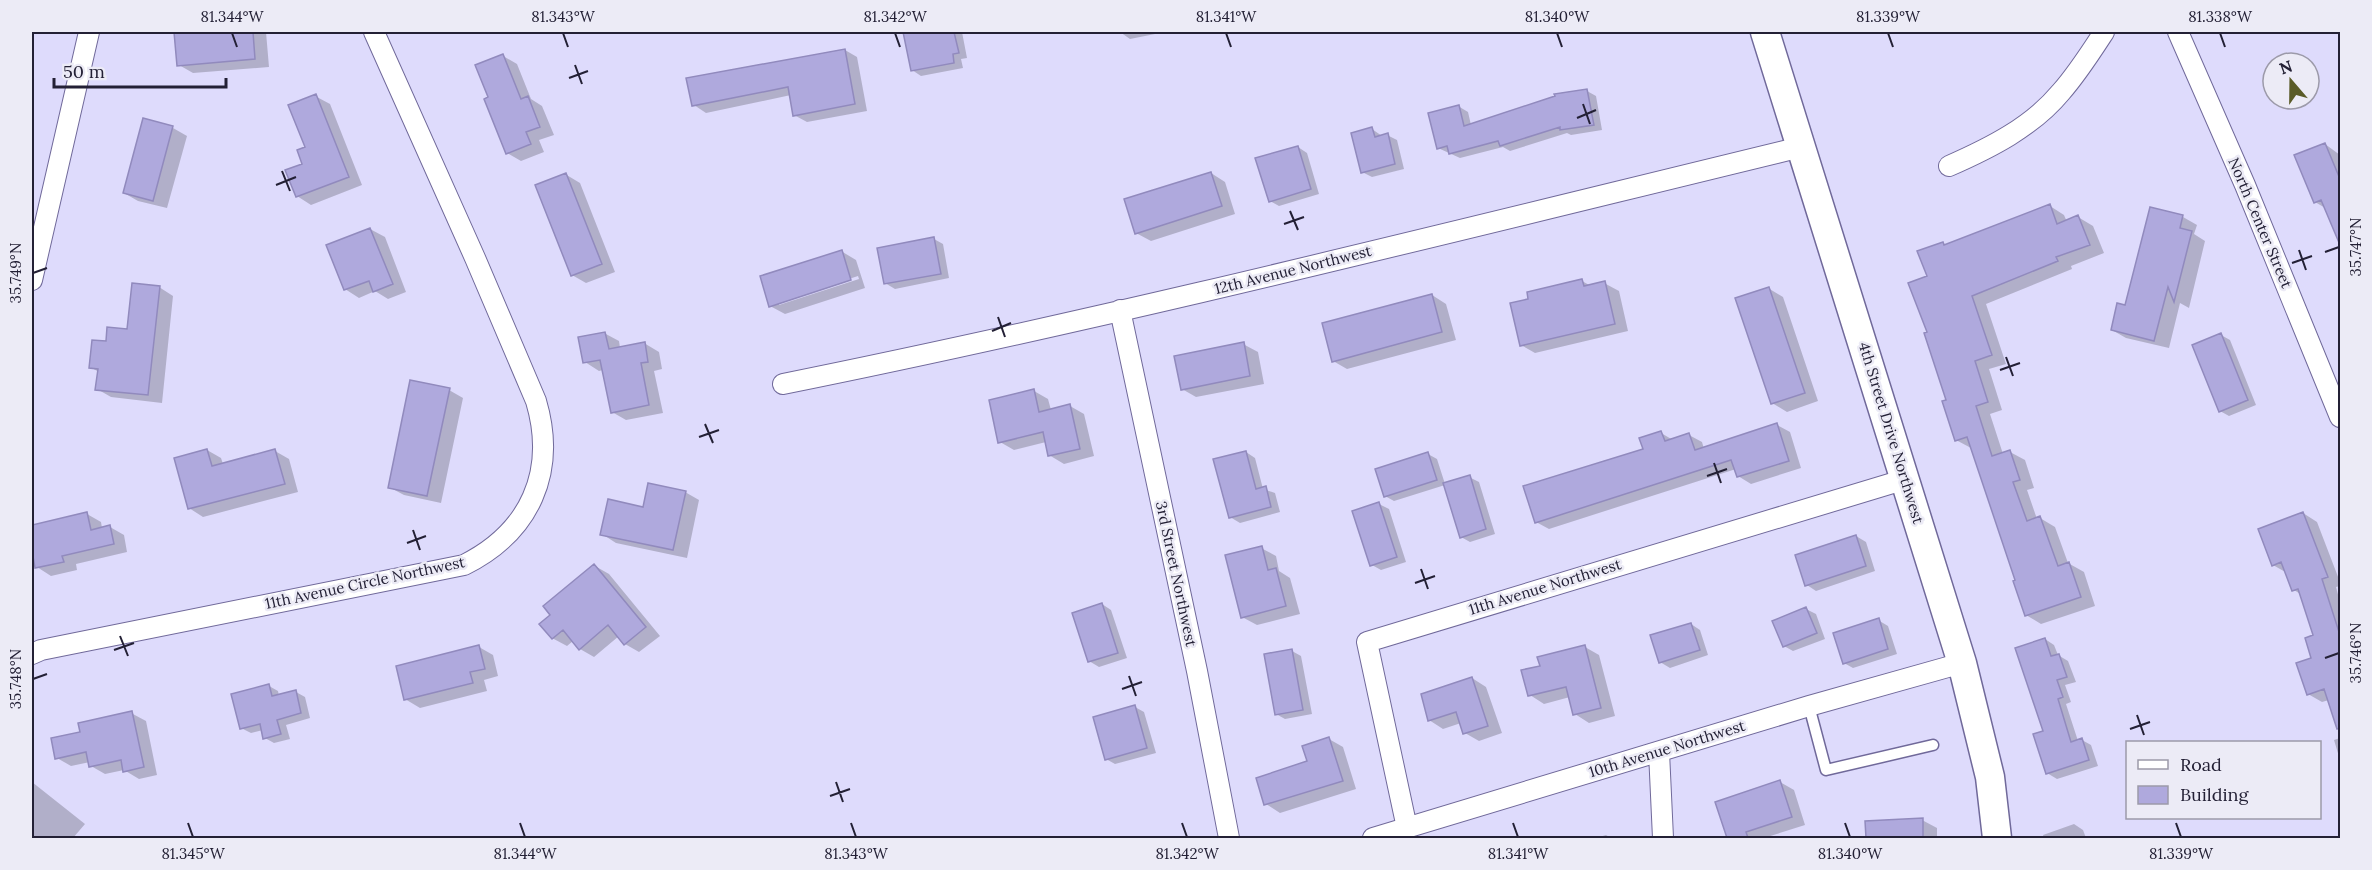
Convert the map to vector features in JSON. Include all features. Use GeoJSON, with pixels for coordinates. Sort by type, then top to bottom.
{"type":"FeatureCollection","features":[{"type":"Feature","properties":{"kind":"main road","name":"4th Street Drive Northwest"},"geometry":{"type":"LineString","coordinates":[[1765,32],[1962,663],[1990,777],[1997,838]]}},
{"type":"Feature","properties":{"kind":"street"},"geometry":{"type":"LineString","coordinates":[[32,280],[89,32]]}},
{"type":"Feature","properties":{"kind":"street","name":"11th Avenue Circle Northwest"},"geometry":{"type":"LineString","coordinates":[[32,654],[41,650],[141,629],[464,565],[482,556],[498,544],[524,515],[533,498],[543,459],[543,430],[536,401],[374,32]]}},
{"type":"Feature","properties":{"kind":"street"},"geometry":{"type":"LineString","coordinates":[[1949,166],[1986,150],[2031,121],[2060,93],[2104,32]]}},
{"type":"Feature","properties":{"kind":"street","name":"North Center Street"},"geometry":{"type":"LineString","coordinates":[[2178,32],[2245,185],[2340,417]]}},
{"type":"Feature","properties":{"kind":"street","name":"12th Avenue Northwest"},"geometry":{"type":"LineString","coordinates":[[783,384],[928,355],[1801,147]]}},
{"type":"Feature","properties":{"kind":"street","name":"3rd Street Northwest"},"geometry":{"type":"LineString","coordinates":[[1120,310],[1197,671],[1229,838]]}},
{"type":"Feature","properties":{"kind":"street","name":"11th Avenue Northwest"},"geometry":{"type":"LineString","coordinates":[[1407,828],[1367,642],[1906,479]]}},
{"type":"Feature","properties":{"kind":"street","name":"10th Avenue Northwest"},"geometry":{"type":"LineString","coordinates":[[1373,838],[1809,706],[1962,663]]}},
{"type":"Feature","properties":{"kind":"street"},"geometry":{"type":"LineString","coordinates":[[1659,752],[1664,838]]}},
{"type":"Feature","properties":{"kind":"lane"},"geometry":{"type":"LineString","coordinates":[[1809,706],[1826,770],[1933,745]]}},
{"type":"Feature","properties":{"kind":"building"},"geometry":{"type":"Polygon","coordinates":[[[174,32],[253,32],[255,59],[177,66],[174,32]]]}},
{"type":"Feature","properties":{"kind":"building"},"geometry":{"type":"Polygon","coordinates":[[[903,32],[954,32],[959,53],[953,54],[954,63],[911,71],[903,32]]]}},
{"type":"Feature","properties":{"kind":"building"},"geometry":{"type":"Polygon","coordinates":[[[845,49],[855,104],[793,116],[788,87],[692,106],[686,78],[845,49]]]}},
{"type":"Feature","properties":{"kind":"building"},"geometry":{"type":"Polygon","coordinates":[[[503,54],[521,99],[528,96],[540,127],[526,132],[531,144],[506,154],[484,99],[488,97],[475,65],[503,54]]]}},
{"type":"Feature","properties":{"kind":"building"},"geometry":{"type":"Polygon","coordinates":[[[1587,89],[1594,125],[1560,130],[1560,127],[1500,146],[1498,141],[1449,154],[1447,146],[1437,149],[1428,113],[1459,105],[1464,126],[1555,96],[1554,94],[1587,89]]]}},
{"type":"Feature","properties":{"kind":"building"},"geometry":{"type":"Polygon","coordinates":[[[316,94],[349,177],[296,197],[285,170],[302,164],[297,150],[305,147],[288,105],[316,94]]]}},
{"type":"Feature","properties":{"kind":"building"},"geometry":{"type":"Polygon","coordinates":[[[143,118],[173,126],[153,201],[123,193],[143,118]]]}},
{"type":"Feature","properties":{"kind":"building"},"geometry":{"type":"Polygon","coordinates":[[[1372,127],[1375,137],[1388,133],[1395,164],[1361,173],[1351,133],[1372,127]]]}},
{"type":"Feature","properties":{"kind":"building"},"geometry":{"type":"Polygon","coordinates":[[[2325,143],[2340,179],[2340,245],[2321,200],[2314,203],[2294,155],[2325,143]]]}},
{"type":"Feature","properties":{"kind":"building"},"geometry":{"type":"Polygon","coordinates":[[[1298,146],[1311,189],[1269,202],[1255,158],[1298,146]]]}},
{"type":"Feature","properties":{"kind":"building"},"geometry":{"type":"Polygon","coordinates":[[[1211,172],[1222,206],[1135,234],[1124,199],[1211,172]]]}},
{"type":"Feature","properties":{"kind":"building"},"geometry":{"type":"Polygon","coordinates":[[[566,173],[602,264],[571,276],[535,185],[566,173]]]}},
{"type":"Feature","properties":{"kind":"building"},"geometry":{"type":"Polygon","coordinates":[[[2050,204],[2057,224],[2078,215],[2090,245],[2056,257],[2058,261],[1972,296],[1992,355],[1975,361],[1988,402],[1976,406],[1992,456],[2010,450],[2020,480],[2013,482],[2027,521],[2040,516],[2058,566],[2069,562],[2081,597],[2025,616],[1967,437],[1955,441],[1942,401],[1946,400],[1924,333],[1927,332],[1908,283],[1927,276],[1917,251],[1943,242],[1944,245],[2050,204]]]}},
{"type":"Feature","properties":{"kind":"building"},"geometry":{"type":"Polygon","coordinates":[[[2150,207],[2183,215],[2180,228],[2192,231],[2174,302],[2168,287],[2154,341],[2111,330],[2117,303],[2125,305],[2150,207]]]}},
{"type":"Feature","properties":{"kind":"building"},"geometry":{"type":"Polygon","coordinates":[[[370,228],[393,284],[373,292],[369,281],[344,290],[326,245],[370,228]]]}},
{"type":"Feature","properties":{"kind":"building"},"geometry":{"type":"Polygon","coordinates":[[[934,237],[941,274],[884,284],[877,248],[934,237]]]}},
{"type":"Feature","properties":{"kind":"building"},"geometry":{"type":"Polygon","coordinates":[[[842,250],[851,280],[769,307],[760,276],[842,250]]]}},
{"type":"Feature","properties":{"kind":"building"},"geometry":{"type":"Polygon","coordinates":[[[1582,279],[1584,286],[1605,281],[1615,324],[1520,346],[1510,303],[1528,299],[1527,292],[1582,279]]]}},
{"type":"Feature","properties":{"kind":"building"},"geometry":{"type":"Polygon","coordinates":[[[132,283],[160,286],[148,395],[95,390],[98,369],[89,368],[92,340],[106,341],[107,327],[127,329],[132,283]]]}},
{"type":"Feature","properties":{"kind":"building"},"geometry":{"type":"Polygon","coordinates":[[[1769,287],[1805,393],[1771,404],[1735,298],[1769,287]]]}},
{"type":"Feature","properties":{"kind":"building"},"geometry":{"type":"Polygon","coordinates":[[[1432,294],[1442,332],[1332,362],[1322,323],[1432,294]]]}},
{"type":"Feature","properties":{"kind":"building"},"geometry":{"type":"Polygon","coordinates":[[[605,332],[609,349],[645,342],[648,362],[641,363],[649,405],[611,413],[600,360],[583,363],[578,337],[605,332]]]}},
{"type":"Feature","properties":{"kind":"building"},"geometry":{"type":"Polygon","coordinates":[[[2221,333],[2248,400],[2219,412],[2192,345],[2221,333]]]}},
{"type":"Feature","properties":{"kind":"building"},"geometry":{"type":"Polygon","coordinates":[[[1244,342],[1250,376],[1181,390],[1174,356],[1244,342]]]}},
{"type":"Feature","properties":{"kind":"building"},"geometry":{"type":"Polygon","coordinates":[[[410,380],[450,388],[427,496],[388,488],[410,380]]]}},
{"type":"Feature","properties":{"kind":"building"},"geometry":{"type":"Polygon","coordinates":[[[1034,389],[1039,412],[1070,404],[1080,449],[1048,456],[1043,432],[998,443],[989,400],[1034,389]]]}},
{"type":"Feature","properties":{"kind":"building"},"geometry":{"type":"Polygon","coordinates":[[[1777,423],[1789,461],[1737,477],[1731,460],[1535,523],[1523,486],[1643,449],[1639,438],[1661,431],[1665,441],[1689,433],[1695,450],[1777,423]]]}},
{"type":"Feature","properties":{"kind":"building"},"geometry":{"type":"Polygon","coordinates":[[[207,449],[212,466],[275,449],[285,484],[188,509],[174,458],[207,449]]]}},
{"type":"Feature","properties":{"kind":"building"},"geometry":{"type":"Polygon","coordinates":[[[1246,451],[1256,489],[1266,486],[1271,507],[1229,518],[1213,459],[1246,451]]]}},
{"type":"Feature","properties":{"kind":"building"},"geometry":{"type":"Polygon","coordinates":[[[1428,452],[1437,480],[1384,497],[1375,469],[1428,452]]]}},
{"type":"Feature","properties":{"kind":"building"},"geometry":{"type":"Polygon","coordinates":[[[1470,475],[1486,529],[1460,538],[1443,483],[1470,475]]]}},
{"type":"Feature","properties":{"kind":"building"},"geometry":{"type":"Polygon","coordinates":[[[648,483],[686,491],[673,550],[600,535],[608,499],[643,507],[648,483]]]}},
{"type":"Feature","properties":{"kind":"building"},"geometry":{"type":"Polygon","coordinates":[[[1379,502],[1397,557],[1370,566],[1352,511],[1379,502]]]}},
{"type":"Feature","properties":{"kind":"building"},"geometry":{"type":"Polygon","coordinates":[[[87,512],[91,530],[110,525],[114,544],[62,556],[64,562],[35,568],[32,551],[32,525],[87,512]]]}},
{"type":"Feature","properties":{"kind":"building"},"geometry":{"type":"Polygon","coordinates":[[[2303,512],[2328,577],[2322,579],[2340,635],[2340,728],[2337,729],[2324,689],[2307,695],[2296,663],[2311,658],[2305,638],[2313,635],[2298,589],[2292,591],[2281,562],[2272,566],[2258,529],[2303,512]]]}},
{"type":"Feature","properties":{"kind":"building"},"geometry":{"type":"Polygon","coordinates":[[[1856,535],[1866,566],[1805,586],[1795,555],[1856,535]]]}},
{"type":"Feature","properties":{"kind":"building"},"geometry":{"type":"Polygon","coordinates":[[[1262,546],[1268,570],[1276,568],[1286,606],[1241,618],[1225,555],[1262,546]]]}},
{"type":"Feature","properties":{"kind":"building"},"geometry":{"type":"Polygon","coordinates":[[[594,564],[646,627],[624,645],[608,625],[579,650],[563,630],[552,639],[539,624],[550,615],[543,606],[594,564]]]}},
{"type":"Feature","properties":{"kind":"building"},"geometry":{"type":"Polygon","coordinates":[[[1102,603],[1118,653],[1088,662],[1072,613],[1102,603]]]}},
{"type":"Feature","properties":{"kind":"building"},"geometry":{"type":"Polygon","coordinates":[[[1806,607],[1817,633],[1783,647],[1772,621],[1806,607]]]}},
{"type":"Feature","properties":{"kind":"building"},"geometry":{"type":"Polygon","coordinates":[[[1879,618],[1888,649],[1843,664],[1833,633],[1879,618]]]}},
{"type":"Feature","properties":{"kind":"building"},"geometry":{"type":"Polygon","coordinates":[[[1691,623],[1700,650],[1659,663],[1650,635],[1691,623]]]}},
{"type":"Feature","properties":{"kind":"building"},"geometry":{"type":"Polygon","coordinates":[[[2045,638],[2051,656],[2059,654],[2067,677],[2057,680],[2063,697],[2058,699],[2071,742],[2082,738],[2089,760],[2046,774],[2033,734],[2043,731],[2015,648],[2045,638]]]}},
{"type":"Feature","properties":{"kind":"building"},"geometry":{"type":"Polygon","coordinates":[[[479,645],[485,669],[470,672],[473,683],[404,700],[396,666],[479,645]]]}},
{"type":"Feature","properties":{"kind":"building"},"geometry":{"type":"Polygon","coordinates":[[[1585,645],[1601,708],[1573,715],[1566,687],[1528,696],[1521,670],[1540,666],[1537,657],[1585,645]]]}},
{"type":"Feature","properties":{"kind":"building"},"geometry":{"type":"Polygon","coordinates":[[[1292,649],[1303,710],[1275,715],[1264,654],[1292,649]]]}},
{"type":"Feature","properties":{"kind":"building"},"geometry":{"type":"Polygon","coordinates":[[[1472,677],[1488,726],[1463,734],[1456,712],[1428,721],[1421,694],[1472,677]]]}},
{"type":"Feature","properties":{"kind":"building"},"geometry":{"type":"Polygon","coordinates":[[[269,684],[272,696],[296,690],[301,713],[277,720],[281,734],[263,739],[260,724],[240,729],[231,694],[269,684]]]}},
{"type":"Feature","properties":{"kind":"building"},"geometry":{"type":"Polygon","coordinates":[[[1135,705],[1147,748],[1105,760],[1093,717],[1135,705]]]}},
{"type":"Feature","properties":{"kind":"building"},"geometry":{"type":"Polygon","coordinates":[[[132,711],[144,767],[123,772],[121,760],[89,767],[86,752],[55,759],[51,738],[80,732],[78,723],[132,711]]]}},
{"type":"Feature","properties":{"kind":"building"},"geometry":{"type":"Polygon","coordinates":[[[1329,737],[1343,781],[1264,805],[1256,778],[1307,761],[1302,746],[1329,737]]]}},
{"type":"Feature","properties":{"kind":"building"},"geometry":{"type":"Polygon","coordinates":[[[1780,780],[1792,817],[1746,832],[1748,838],[1727,838],[1715,802],[1780,780]]]}},
{"type":"Feature","properties":{"kind":"building"},"geometry":{"type":"Polygon","coordinates":[[[1923,818],[1923,838],[1866,838],[1865,821],[1923,818]]]}}]}
